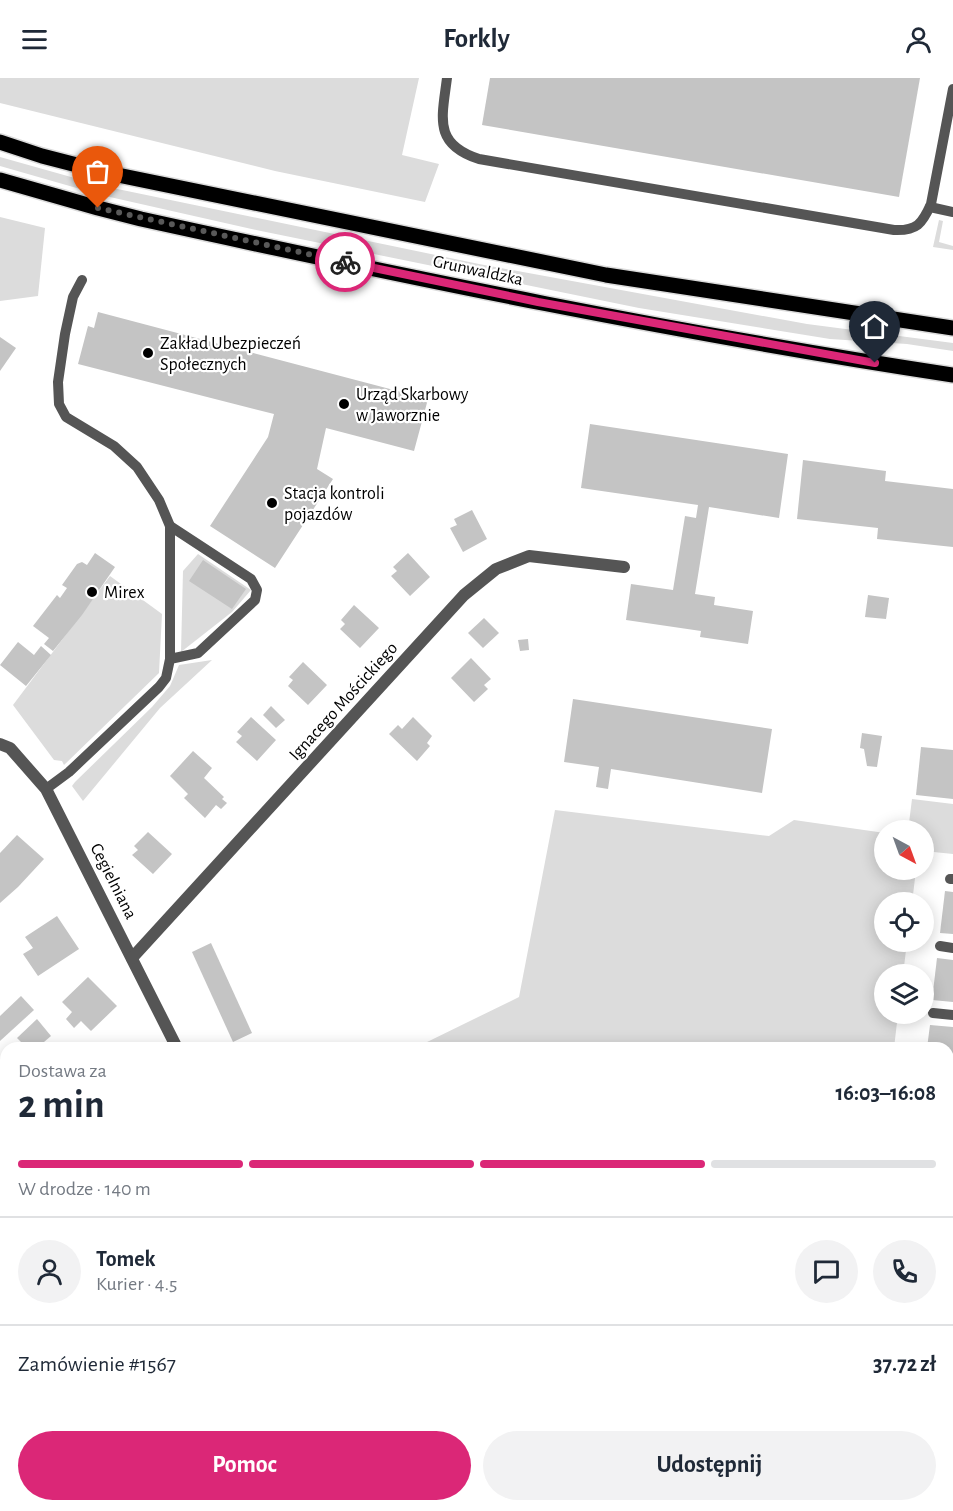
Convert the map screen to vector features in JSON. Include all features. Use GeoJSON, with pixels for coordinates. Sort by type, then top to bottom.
{"type":"FeatureCollection","features":[{"type":"Feature","properties":{"kind":"main road","name":"Grunwaldzka"},"geometry":{"type":"LineString","coordinates":[[0,142],[42,156],[108,173],[565,267],[648,282],[953,328]]}},
{"type":"Feature","properties":{"kind":"main road","name":"Grunwaldzka"},"geometry":{"type":"LineString","coordinates":[[0,180],[141,219],[479,290],[813,353],[953,375]]}},
{"type":"Feature","properties":{"kind":"street","name":"Ignacego Mościckiego"},"geometry":{"type":"LineString","coordinates":[[132,958],[464,594],[496,569],[528,556],[624,567]]}},
{"type":"Feature","properties":{"kind":"street","name":"Cegielniana"},"geometry":{"type":"LineString","coordinates":[[0,744],[10,748],[46,789],[174,1042]]}},
{"type":"Feature","properties":{"kind":"lane"},"geometry":{"type":"LineString","coordinates":[[447,78],[442,128],[448,142],[464,154],[479,159],[894,230],[909,230],[924,220],[930,207],[948,145],[953,89]]}},
{"type":"Feature","properties":{"kind":"lane"},"geometry":{"type":"LineString","coordinates":[[930,207],[953,212]]}},
{"type":"Feature","properties":{"kind":"lane"},"geometry":{"type":"LineString","coordinates":[[46,789],[69,772],[149,698],[166,678],[170,659],[170,526],[159,500],[137,467],[114,446],[66,417],[59,404],[58,382],[65,334],[73,297],[82,280]]}},
{"type":"Feature","properties":{"kind":"lane"},"geometry":{"type":"LineString","coordinates":[[170,526],[251,579],[257,590],[255,600],[198,653],[170,659]]}},
{"type":"Feature","properties":{"kind":"lane"},"geometry":{"type":"LineString","coordinates":[[940,946],[953,948]]}},
{"type":"Feature","properties":{"kind":"lane"},"geometry":{"type":"LineString","coordinates":[[934,1013],[953,1015]]}},
{"type":"Feature","properties":{"kind":"shaded area"},"geometry":{"type":"Polygon","coordinates":[[[0,78],[419,78],[402,155],[439,164],[425,202],[275,171],[0,103],[0,78]]]}},
{"type":"Feature","properties":{"kind":"shaded area"},"geometry":{"type":"Polygon","coordinates":[[[0,157],[103,186],[479,264],[807,324],[953,343],[953,351],[907,344],[830,339],[639,308],[261,231],[101,195],[0,166],[0,157]]]}},
{"type":"Feature","properties":{"kind":"shaded area"},"geometry":{"type":"Polygon","coordinates":[[[0,217],[45,228],[38,296],[0,301],[0,217]]]}},
{"type":"Feature","properties":{"kind":"shaded area"},"geometry":{"type":"Polygon","coordinates":[[[939,220],[943,221],[939,242],[953,246],[953,250],[933,247],[939,220]]]}},
{"type":"Feature","properties":{"kind":"shaded area"},"geometry":{"type":"Polygon","coordinates":[[[198,554],[251,590],[232,612],[181,652],[183,571],[198,554]]]}},
{"type":"Feature","properties":{"kind":"shaded area"},"geometry":{"type":"Polygon","coordinates":[[[110,576],[162,614],[159,673],[64,765],[62,761],[54,760],[13,705],[110,576]]]}},
{"type":"Feature","properties":{"kind":"shaded area"},"geometry":{"type":"Polygon","coordinates":[[[212,660],[160,708],[83,801],[72,786],[152,707],[170,686],[179,665],[212,660]]]}},
{"type":"Feature","properties":{"kind":"shaded area"},"geometry":{"type":"Polygon","coordinates":[[[912,799],[953,804],[953,854],[934,852],[934,820],[909,820],[912,799]]]}},
{"type":"Feature","properties":{"kind":"shaded area"},"geometry":{"type":"Polygon","coordinates":[[[555,810],[769,836],[794,820],[874,831],[874,880],[915,880],[913,892],[874,892],[874,952],[906,952],[904,964],[874,964],[874,1024],[897,1024],[895,1042],[427,1042],[519,997],[555,810]]]}},
{"type":"Feature","properties":{"kind":"building"},"geometry":{"type":"Polygon","coordinates":[[[490,78],[920,78],[899,197],[482,125],[490,78]]]}},
{"type":"Feature","properties":{"kind":"building"},"geometry":{"type":"Polygon","coordinates":[[[98,312],[428,399],[414,451],[326,428],[317,469],[333,479],[275,568],[210,526],[268,437],[274,414],[78,364],[88,326],[94,328],[98,312]]]}},
{"type":"Feature","properties":{"kind":"building"},"geometry":{"type":"Polygon","coordinates":[[[0,337],[16,348],[0,371],[0,337]]]}},
{"type":"Feature","properties":{"kind":"building"},"geometry":{"type":"Polygon","coordinates":[[[590,424],[788,454],[779,518],[709,507],[695,594],[715,597],[714,605],[753,611],[748,644],[700,637],[701,631],[626,620],[631,584],[673,590],[685,516],[696,518],[698,505],[581,488],[590,424]]]}},
{"type":"Feature","properties":{"kind":"building"},"geometry":{"type":"Polygon","coordinates":[[[803,460],[886,471],[885,481],[953,489],[953,547],[877,539],[878,528],[797,519],[803,460]]]}},
{"type":"Feature","properties":{"kind":"building"},"geometry":{"type":"Polygon","coordinates":[[[472,510],[487,539],[463,552],[450,528],[457,525],[454,519],[472,510]]]}},
{"type":"Feature","properties":{"kind":"building"},"geometry":{"type":"Polygon","coordinates":[[[95,553],[115,567],[82,615],[53,651],[44,644],[49,638],[33,626],[57,595],[60,598],[67,588],[62,585],[77,564],[82,562],[87,565],[95,553]]]}},
{"type":"Feature","properties":{"kind":"building"},"geometry":{"type":"Polygon","coordinates":[[[408,553],[430,577],[410,596],[391,576],[397,571],[393,567],[408,553]]]}},
{"type":"Feature","properties":{"kind":"building"},"geometry":{"type":"Polygon","coordinates":[[[203,560],[246,589],[232,609],[189,581],[203,560]]]}},
{"type":"Feature","properties":{"kind":"building"},"geometry":{"type":"Polygon","coordinates":[[[868,595],[889,598],[886,619],[865,617],[868,595]]]}},
{"type":"Feature","properties":{"kind":"building"},"geometry":{"type":"Polygon","coordinates":[[[354,605],[379,628],[360,648],[340,629],[345,624],[341,620],[354,605]]]}},
{"type":"Feature","properties":{"kind":"building"},"geometry":{"type":"Polygon","coordinates":[[[484,618],[499,633],[483,648],[468,633],[484,618]]]}},
{"type":"Feature","properties":{"kind":"building"},"geometry":{"type":"Polygon","coordinates":[[[528,639],[529,650],[520,651],[518,640],[528,639]]]}},
{"type":"Feature","properties":{"kind":"building"},"geometry":{"type":"Polygon","coordinates":[[[18,642],[34,655],[41,646],[51,655],[26,686],[0,665],[18,642]]]}},
{"type":"Feature","properties":{"kind":"building"},"geometry":{"type":"Polygon","coordinates":[[[471,658],[491,679],[484,685],[488,689],[474,702],[451,678],[471,658]]]}},
{"type":"Feature","properties":{"kind":"building"},"geometry":{"type":"Polygon","coordinates":[[[303,662],[327,685],[308,705],[288,686],[293,680],[289,677],[303,662]]]}},
{"type":"Feature","properties":{"kind":"building"},"geometry":{"type":"Polygon","coordinates":[[[573,699],[772,729],[762,793],[611,769],[608,789],[596,787],[599,767],[564,762],[573,699]]]}},
{"type":"Feature","properties":{"kind":"building"},"geometry":{"type":"Polygon","coordinates":[[[271,706],[285,720],[276,728],[263,715],[271,706]]]}},
{"type":"Feature","properties":{"kind":"building"},"geometry":{"type":"Polygon","coordinates":[[[251,717],[276,740],[257,761],[236,742],[242,736],[237,732],[251,717]]]}},
{"type":"Feature","properties":{"kind":"building"},"geometry":{"type":"Polygon","coordinates":[[[413,717],[432,736],[427,743],[430,746],[417,761],[389,734],[398,725],[402,729],[413,717]]]}},
{"type":"Feature","properties":{"kind":"building"},"geometry":{"type":"Polygon","coordinates":[[[862,733],[882,736],[877,767],[867,766],[864,749],[860,748],[862,733]]]}},
{"type":"Feature","properties":{"kind":"building"},"geometry":{"type":"Polygon","coordinates":[[[921,747],[953,750],[953,799],[916,795],[921,747]]]}},
{"type":"Feature","properties":{"kind":"building"},"geometry":{"type":"Polygon","coordinates":[[[193,751],[212,768],[204,778],[224,797],[222,799],[227,803],[221,809],[216,805],[205,818],[184,798],[188,794],[170,776],[193,751]]]}},
{"type":"Feature","properties":{"kind":"building"},"geometry":{"type":"Polygon","coordinates":[[[148,832],[172,854],[153,874],[132,855],[138,850],[134,846],[148,832]]]}},
{"type":"Feature","properties":{"kind":"building"},"geometry":{"type":"Polygon","coordinates":[[[17,835],[44,859],[0,903],[0,853],[17,835]]]}},
{"type":"Feature","properties":{"kind":"building"},"geometry":{"type":"Polygon","coordinates":[[[945,891],[953,892],[953,934],[940,933],[945,891]]]}},
{"type":"Feature","properties":{"kind":"building"},"geometry":{"type":"Polygon","coordinates":[[[57,916],[79,949],[38,976],[23,954],[33,948],[25,937],[57,916]]]}},
{"type":"Feature","properties":{"kind":"building"},"geometry":{"type":"Polygon","coordinates":[[[211,943],[252,1033],[233,1042],[192,952],[211,943]]]}},
{"type":"Feature","properties":{"kind":"building"},"geometry":{"type":"Polygon","coordinates":[[[937,958],[953,960],[953,1002],[934,1000],[937,958]]]}},
{"type":"Feature","properties":{"kind":"building"},"geometry":{"type":"Polygon","coordinates":[[[88,977],[117,1006],[91,1031],[81,1021],[74,1028],[66,1019],[72,1012],[62,1002],[88,977]]]}},
{"type":"Feature","properties":{"kind":"building"},"geometry":{"type":"Polygon","coordinates":[[[21,996],[34,1010],[0,1041],[0,1016],[21,996]]]}},
{"type":"Feature","properties":{"kind":"building"},"geometry":{"type":"Polygon","coordinates":[[[37,1019],[51,1036],[44,1042],[21,1042],[17,1038],[37,1019]]]}},
{"type":"Feature","properties":{"kind":"building"},"geometry":{"type":"Polygon","coordinates":[[[930,1025],[953,1027],[953,1042],[928,1042],[930,1025]]]}},
{"type":"Feature","properties":{"kind":"way so far"},"geometry":{"type":"LineString","coordinates":[[98,208],[345,262]]}},
{"type":"Feature","properties":{"kind":"place","name":"Zakład Ubezpieczeń Społecznych"},"geometry":{"type":"Point","coordinates":[148,353]}},
{"type":"Feature","properties":{"kind":"place","name":"Urząd Skarbowy w Jaworznie"},"geometry":{"type":"Point","coordinates":[344,404]}},
{"type":"Feature","properties":{"kind":"place","name":"Stacja kontroli pojazdów"},"geometry":{"type":"Point","coordinates":[272,503]}},
{"type":"Feature","properties":{"kind":"place","name":"Mirex"},"geometry":{"type":"Point","coordinates":[92,592]}},
{"type":"Feature","properties":{"kind":"route"},"geometry":{"type":"LineString","coordinates":[[345,262],[538,302],[875,363]]}}]}
